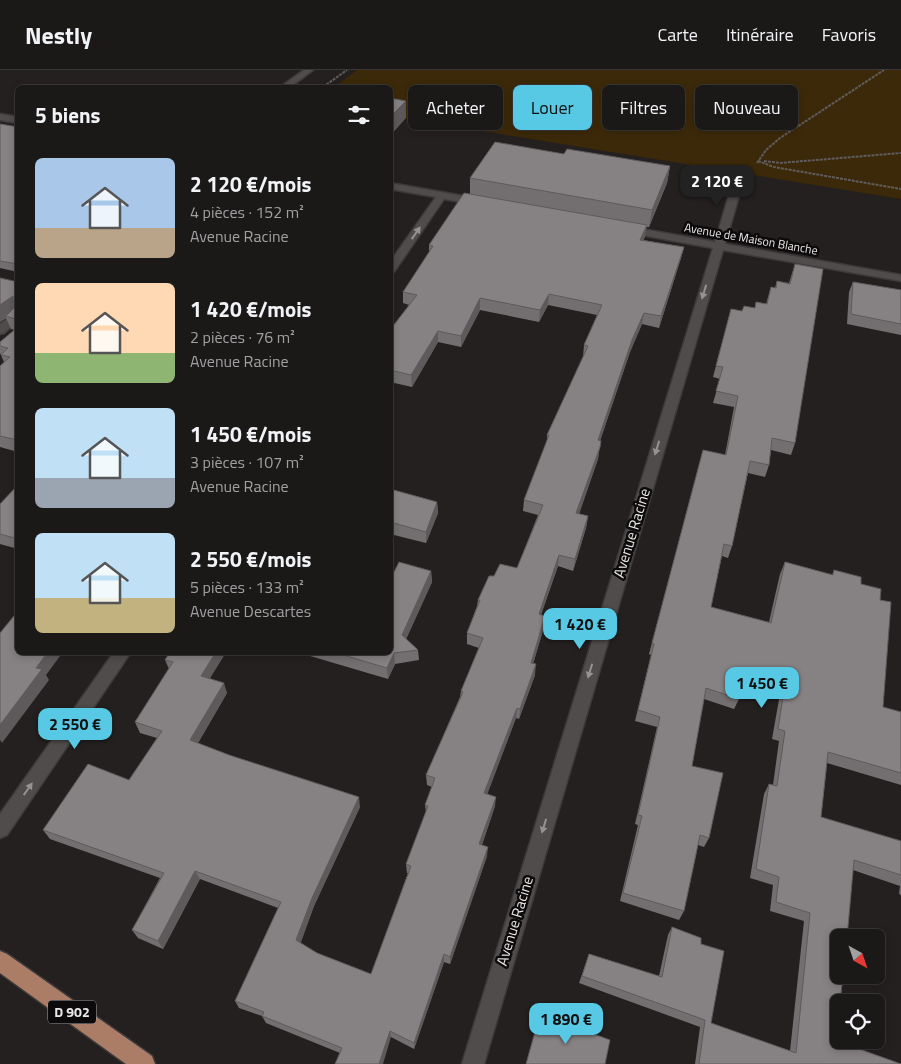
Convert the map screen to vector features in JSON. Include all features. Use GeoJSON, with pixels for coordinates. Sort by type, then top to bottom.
{"type":"FeatureCollection","features":[{"type":"Feature","properties":{"kind":"main road","name":"D 902"},"geometry":{"type":"LineString","coordinates":[[0,961],[144,1064]]}},
{"type":"Feature","properties":{"kind":"street"},"geometry":{"type":"LineString","coordinates":[[287,85],[309,70]]}},
{"type":"Feature","properties":{"kind":"street"},"geometry":{"type":"LineString","coordinates":[[0,117],[15,120]]}},
{"type":"Feature","properties":{"kind":"street","name":"Avenue Racine"},"geometry":{"type":"LineString","coordinates":[[473,1064],[740,175]]}},
{"type":"Feature","properties":{"kind":"street"},"geometry":{"type":"LineString","coordinates":[[393,187],[490,204]]}},
{"type":"Feature","properties":{"kind":"street"},"geometry":{"type":"LineString","coordinates":[[393,266],[442,196]]}},
{"type":"Feature","properties":{"kind":"street","name":"Avenue de Maison Blanche"},"geometry":{"type":"LineString","coordinates":[[613,227],[901,278]]}},
{"type":"Feature","properties":{"kind":"street"},"geometry":{"type":"LineString","coordinates":[[0,330],[15,317]]}},
{"type":"Feature","properties":{"kind":"street"},"geometry":{"type":"LineString","coordinates":[[0,829],[121,655]]}},
{"type":"Feature","properties":{"kind":"path"},"geometry":{"type":"LineString","coordinates":[[326,85],[347,70]]}},
{"type":"Feature","properties":{"kind":"path"},"geometry":{"type":"LineString","coordinates":[[740,175],[752,170],[766,150],[780,138],[884,70]]}},
{"type":"Feature","properties":{"kind":"path"},"geometry":{"type":"LineString","coordinates":[[758,161],[780,164],[901,153]]}},
{"type":"Feature","properties":{"kind":"path"},"geometry":{"type":"LineString","coordinates":[[758,161],[774,168],[901,189]]}},
{"type":"Feature","properties":{"kind":"shaded area"},"geometry":{"type":"Polygon","coordinates":[[[357,70],[901,70],[901,199],[476,130],[503,130],[503,85],[408,85],[408,119],[393,116],[393,85],[337,85],[357,70]]]}},
{"type":"Feature","properties":{"kind":"building"},"geometry":{"type":"Polygon","coordinates":[[[393,99],[406,101],[393,114],[393,99]]]}},
{"type":"Feature","properties":{"kind":"building"},"geometry":{"type":"Polygon","coordinates":[[[0,124],[15,126],[15,264],[0,261],[0,124]]]}},
{"type":"Feature","properties":{"kind":"building"},"geometry":{"type":"Polygon","coordinates":[[[495,142],[564,154],[567,149],[670,166],[652,210],[470,178],[495,142]]]}},
{"type":"Feature","properties":{"kind":"building"},"geometry":{"type":"Polygon","coordinates":[[[464,193],[647,225],[640,240],[684,247],[661,316],[644,313],[632,340],[598,440],[601,441],[600,447],[576,513],[588,516],[575,559],[559,555],[539,614],[545,616],[531,663],[536,664],[520,709],[517,708],[484,793],[496,797],[479,844],[488,847],[450,957],[444,954],[414,1043],[390,1031],[379,1064],[335,1064],[342,1048],[262,1016],[264,1012],[235,1001],[281,902],[195,871],[158,941],[132,930],[164,873],[43,830],[88,764],[129,780],[162,731],[135,722],[173,662],[165,660],[168,655],[214,655],[201,676],[224,683],[190,740],[229,755],[359,797],[312,898],[296,940],[317,953],[371,974],[411,866],[406,864],[428,806],[425,805],[435,778],[426,775],[463,692],[461,691],[483,638],[467,633],[480,600],[478,600],[489,576],[494,576],[500,564],[517,568],[543,505],[524,500],[549,435],[547,435],[588,346],[584,345],[602,305],[549,294],[540,310],[480,298],[461,336],[438,331],[411,375],[393,371],[393,326],[417,295],[403,292],[433,246],[429,245],[464,193]]]}},
{"type":"Feature","properties":{"kind":"building"},"geometry":{"type":"Polygon","coordinates":[[[795,264],[823,269],[795,443],[772,438],[769,465],[750,461],[732,546],[724,544],[711,607],[771,623],[785,562],[833,575],[834,570],[861,577],[861,584],[881,589],[880,600],[891,602],[883,707],[901,712],[901,773],[828,752],[821,817],[901,841],[901,875],[854,860],[848,929],[830,929],[830,984],[842,984],[841,994],[830,994],[830,1049],[859,1049],[901,1064],[699,1064],[705,1020],[582,976],[589,954],[662,977],[672,927],[701,938],[701,944],[724,951],[711,1023],[796,1053],[810,913],[776,902],[779,877],[756,869],[769,784],[777,786],[785,731],[778,729],[786,678],[745,670],[739,699],[706,688],[692,766],[723,773],[709,838],[700,835],[684,911],[623,893],[642,816],[638,815],[660,717],[638,710],[654,644],[652,643],[703,450],[726,455],[738,396],[716,391],[723,367],[716,366],[731,309],[742,311],[744,306],[755,308],[756,302],[767,304],[771,287],[776,288],[777,281],[790,284],[795,264]]]}},
{"type":"Feature","properties":{"kind":"building"},"geometry":{"type":"Polygon","coordinates":[[[0,278],[15,281],[15,319],[6,316],[14,308],[13,296],[0,305],[0,278]]]}},
{"type":"Feature","properties":{"kind":"building"},"geometry":{"type":"Polygon","coordinates":[[[853,282],[901,290],[901,324],[851,314],[853,282]]]}},
{"type":"Feature","properties":{"kind":"building"},"geometry":{"type":"Polygon","coordinates":[[[15,330],[15,439],[0,436],[0,366],[10,357],[1,355],[8,348],[0,346],[0,342],[15,330]]]}},
{"type":"Feature","properties":{"kind":"building"},"geometry":{"type":"Polygon","coordinates":[[[15,488],[15,538],[0,534],[0,504],[15,488]]]}},
{"type":"Feature","properties":{"kind":"building"},"geometry":{"type":"Polygon","coordinates":[[[393,490],[437,502],[426,532],[393,523],[393,490]]]}},
{"type":"Feature","properties":{"kind":"building"},"geometry":{"type":"Polygon","coordinates":[[[399,562],[431,571],[402,635],[418,650],[394,653],[387,668],[343,655],[393,655],[393,574],[399,562]]]}},
{"type":"Feature","properties":{"kind":"building"},"geometry":{"type":"Polygon","coordinates":[[[15,615],[15,655],[46,655],[36,668],[42,669],[0,725],[0,633],[15,615]]]}},
{"type":"Feature","properties":{"kind":"building"},"geometry":{"type":"Polygon","coordinates":[[[540,1014],[610,1040],[605,1064],[526,1064],[540,1014]]]}}]}
